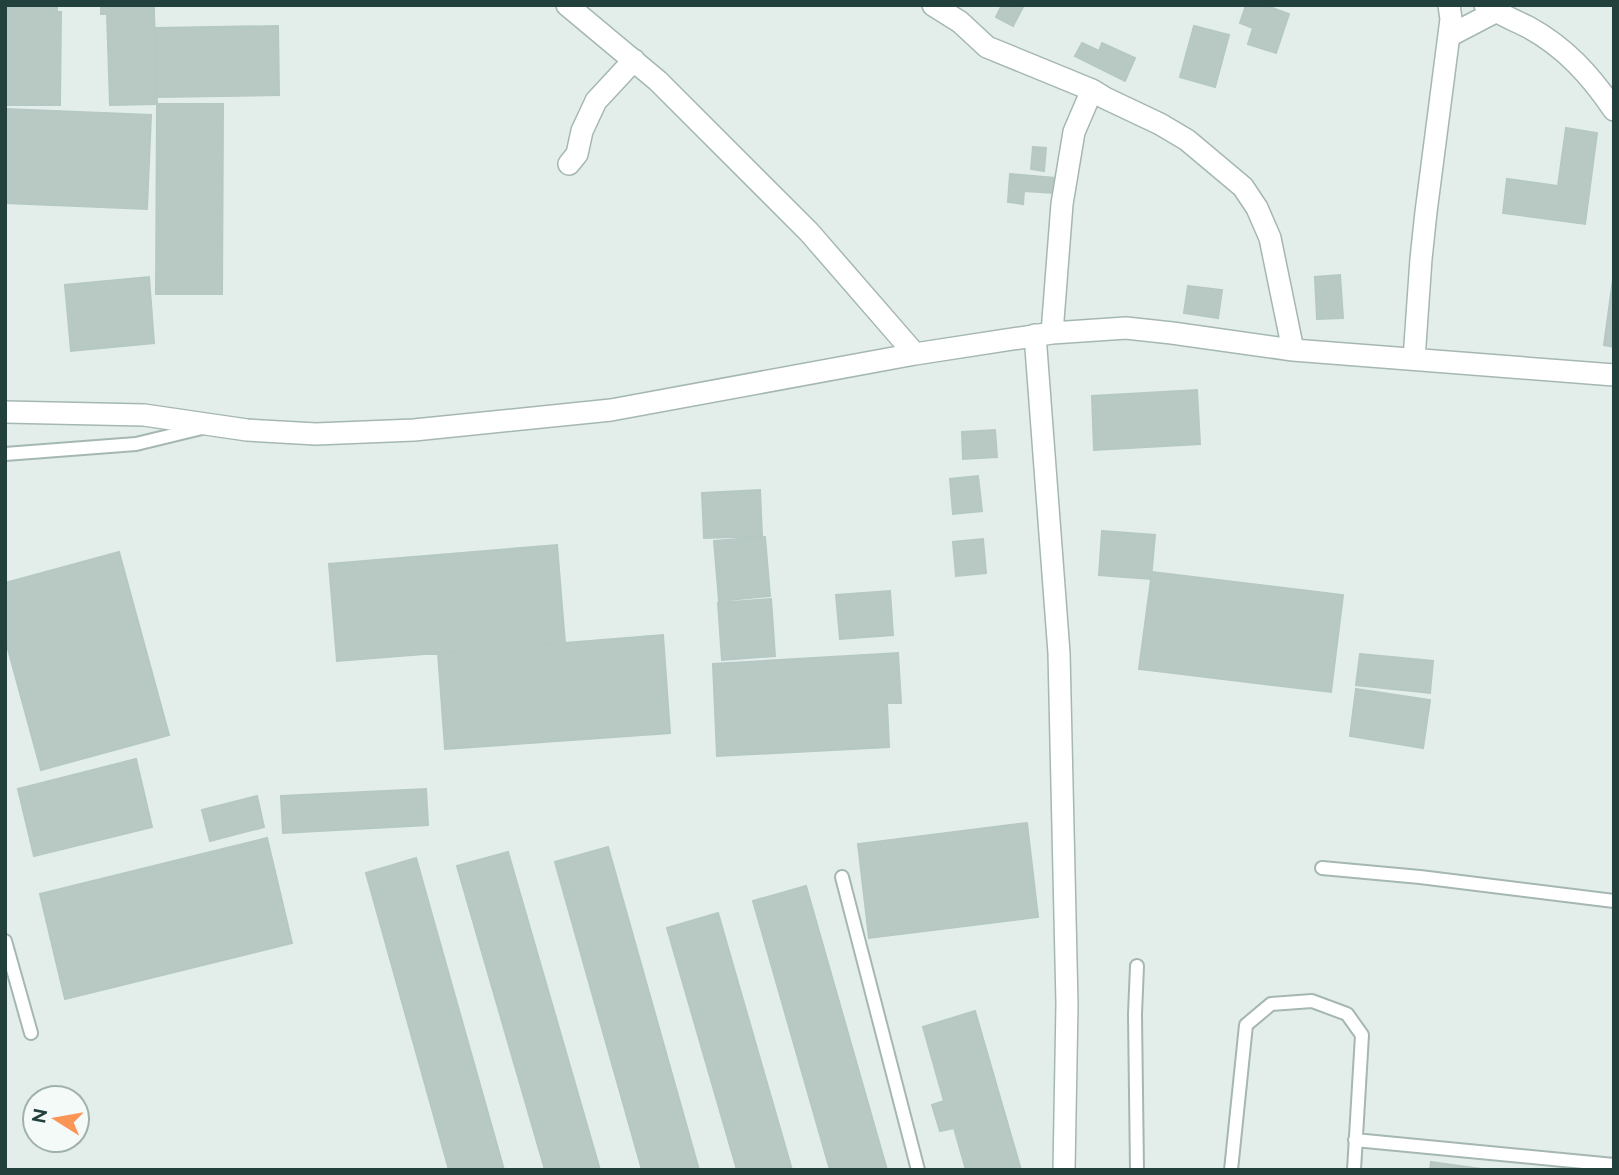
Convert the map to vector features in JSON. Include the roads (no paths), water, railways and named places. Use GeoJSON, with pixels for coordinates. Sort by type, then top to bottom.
{"type":"FeatureCollection","features":[{"type":"Feature","properties":{"kind":"street"},"geometry":{"type":"LineString","coordinates":[[568,5],[594,14],[634,60],[809,232],[915,354]]}},
{"type":"Feature","properties":{"kind":"street"},"geometry":{"type":"LineString","coordinates":[[933,5],[960,22],[987,47],[1092,90],[1160,124],[1187,140],[1243,187],[1257,208],[1270,238],[1293,350]]}},
{"type":"Feature","properties":{"kind":"street"},"geometry":{"type":"LineString","coordinates":[[1414,359],[1426,212],[1451,19],[1449,5]]}},
{"type":"Feature","properties":{"kind":"street"},"geometry":{"type":"LineString","coordinates":[[1449,36],[1490,8],[1530,28],[1574,59],[1614,110]]}},
{"type":"Feature","properties":{"kind":"street"},"geometry":{"type":"LineString","coordinates":[[569,164],[577,154],[582,131],[596,101],[634,60]]}},
{"type":"Feature","properties":{"kind":"street"},"geometry":{"type":"LineString","coordinates":[[1064,1170],[1067,1004],[1059,653],[1044,334],[1074,132],[1092,90]]}},
{"type":"Feature","properties":{"kind":"street"},"geometry":{"type":"LineString","coordinates":[[5,412],[144,415],[247,430],[316,434],[414,430],[611,410],[915,354],[1044,334],[1126,328],[1293,350],[1614,375]]}},
{"type":"Feature","properties":{"kind":"lane"},"geometry":{"type":"LineString","coordinates":[[5,454],[136,444],[211,425]]}},
{"type":"Feature","properties":{"kind":"lane"},"geometry":{"type":"LineString","coordinates":[[1322,868],[1614,901]]}},
{"type":"Feature","properties":{"kind":"lane"},"geometry":{"type":"LineString","coordinates":[[842,877],[918,1170]]}},
{"type":"Feature","properties":{"kind":"lane"},"geometry":{"type":"LineString","coordinates":[[5,941],[32,1033]]}},
{"type":"Feature","properties":{"kind":"lane"},"geometry":{"type":"LineString","coordinates":[[1137,966],[1137,1170]]}},
{"type":"Feature","properties":{"kind":"lane"},"geometry":{"type":"LineString","coordinates":[[1231,1170],[1246,1025],[1271,1004],[1312,1001],[1347,1014],[1362,1035],[1354,1170]]}},
{"type":"Feature","properties":{"kind":"lane"},"geometry":{"type":"LineString","coordinates":[[1355,1140],[1614,1165]]}}]}
